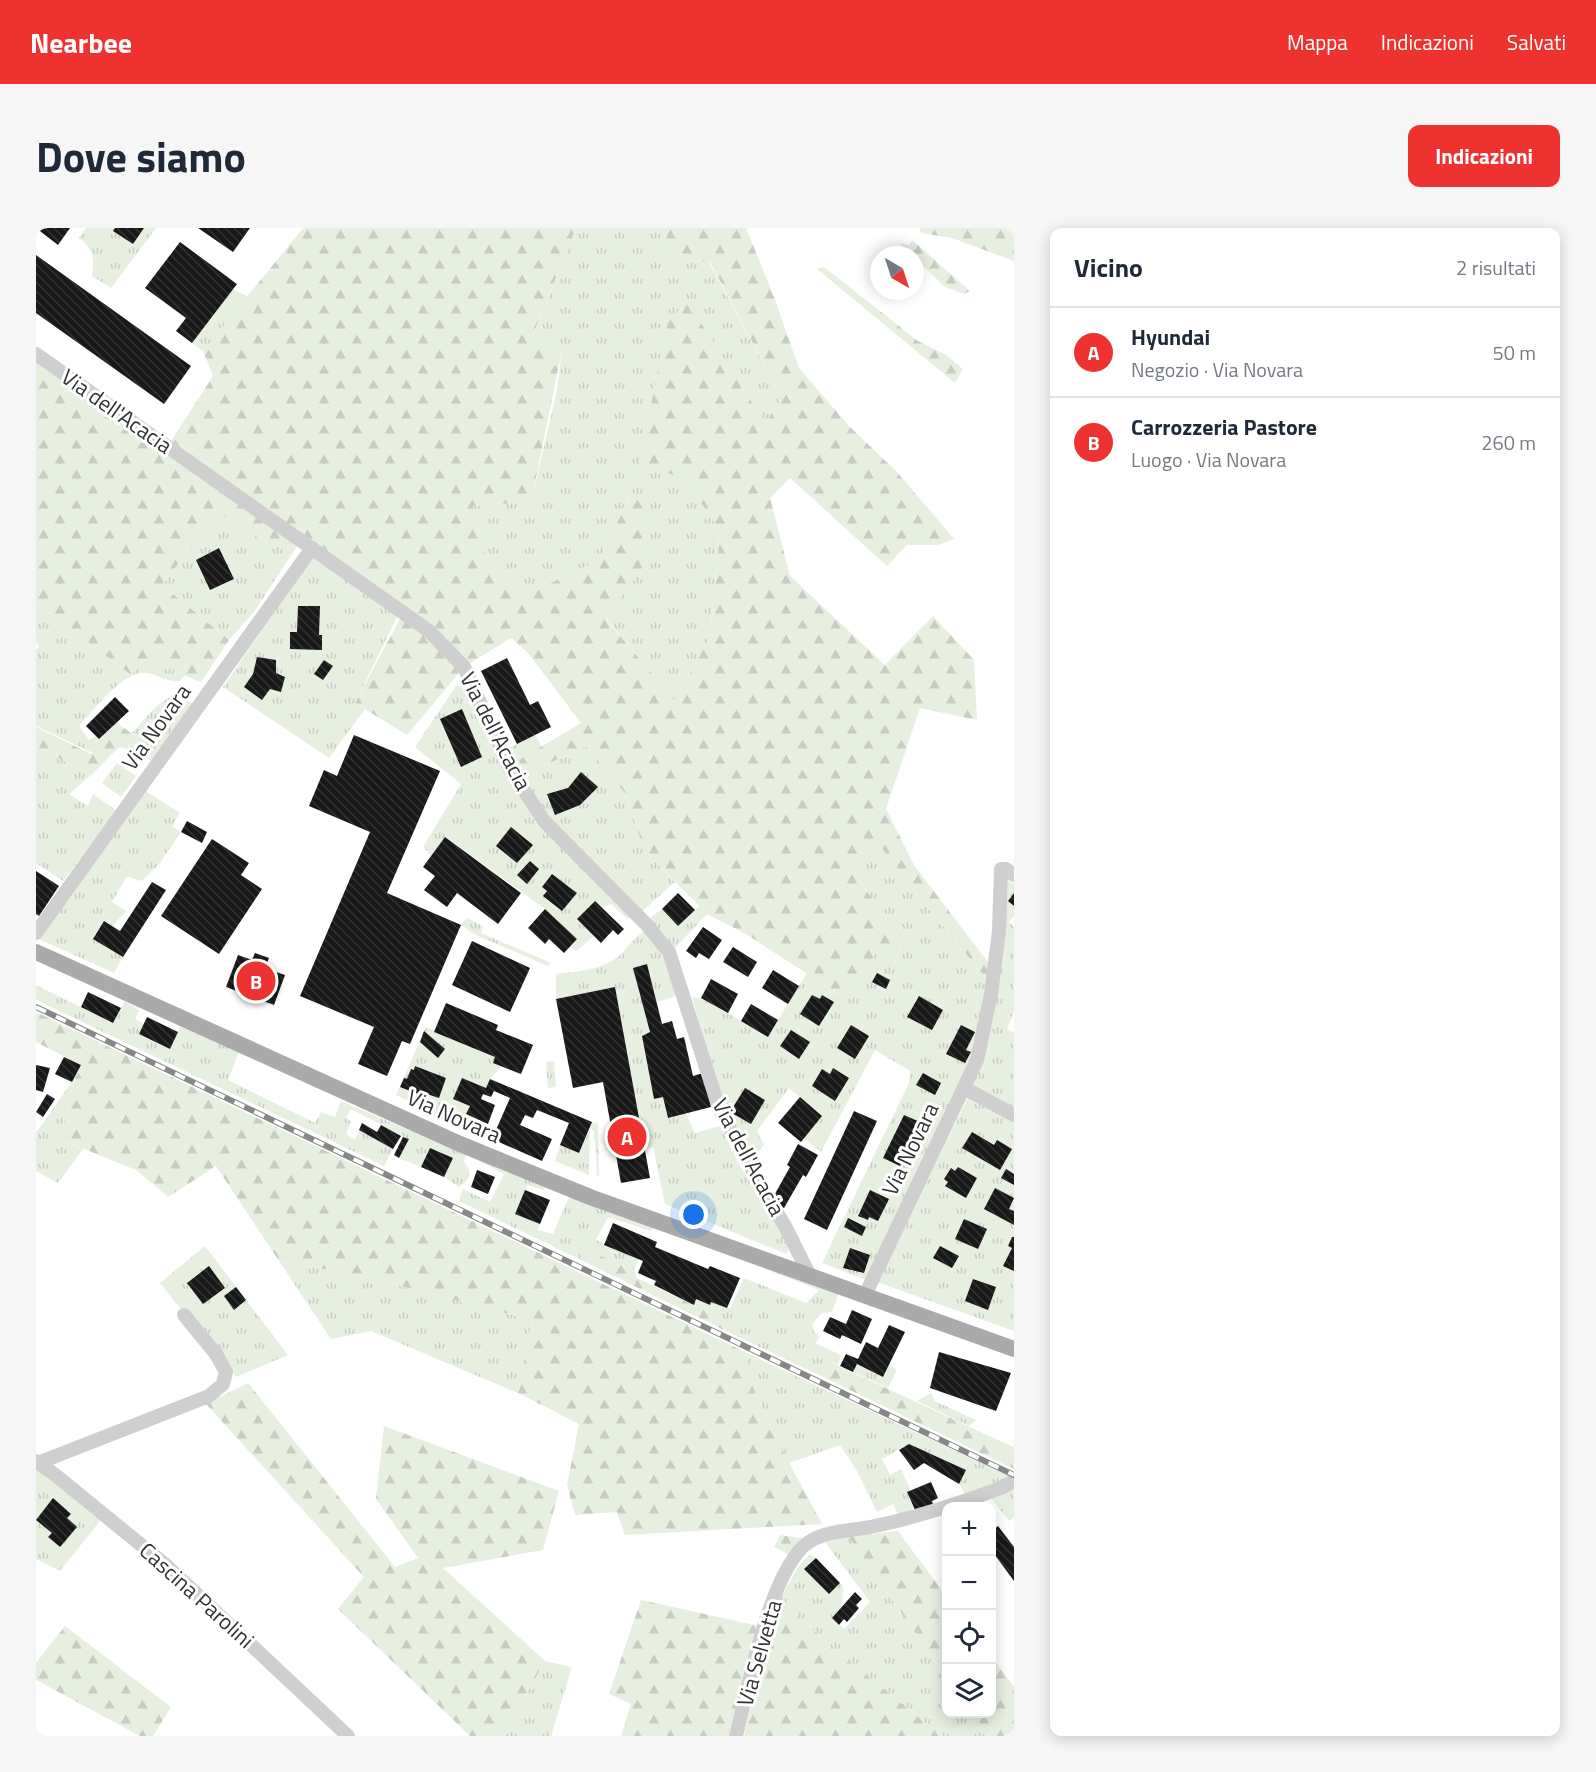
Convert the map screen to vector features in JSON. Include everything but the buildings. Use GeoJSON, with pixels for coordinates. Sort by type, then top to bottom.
{"type":"FeatureCollection","features":[{"type":"Feature","properties":{"kind":"main road","name":"Via Novara"},"geometry":{"type":"LineString","coordinates":[[36,952],[460,1144],[590,1197],[1014,1349]]}},
{"type":"Feature","properties":{"kind":"street","name":"Via dell'Acacia"},"geometry":{"type":"LineString","coordinates":[[36,354],[429,631],[464,667],[510,769],[544,821],[645,924],[669,952],[719,1108],[785,1226],[810,1276]]}},
{"type":"Feature","properties":{"kind":"street","name":"Via Novara"},"geometry":{"type":"LineString","coordinates":[[36,933],[312,548]]}},
{"type":"Feature","properties":{"kind":"street","name":"Via Novara"},"geometry":{"type":"LineString","coordinates":[[865,1294],[977,1060],[991,994],[1008,872]]}},
{"type":"Feature","properties":{"kind":"street","name":"Via Novara"},"geometry":{"type":"LineString","coordinates":[[964,1088],[1014,1115]]}},
{"type":"Feature","properties":{"kind":"street","name":"Cascina Parolini"},"geometry":{"type":"LineString","coordinates":[[37,1462],[209,1396],[223,1384],[226,1372],[216,1354],[184,1315]]}},
{"type":"Feature","properties":{"kind":"street","name":"Cascina Parolini"},"geometry":{"type":"LineString","coordinates":[[37,1462],[167,1566],[348,1736]]}},
{"type":"Feature","properties":{"kind":"street","name":"Via Selvetta"},"geometry":{"type":"LineString","coordinates":[[736,1736],[770,1603],[792,1560],[807,1543],[820,1536],[917,1515],[1001,1488],[1014,1481]]}},
{"type":"Feature","properties":{"kind":"green space"},"geometry":{"type":"Polygon","coordinates":[[[86,228],[156,228],[111,288],[92,276],[92,255],[79,238],[86,228]]]}},
{"type":"Feature","properties":{"kind":"green space"},"geometry":{"type":"Polygon","coordinates":[[[303,228],[576,228],[532,337],[562,350],[531,502],[473,506],[490,570],[521,597],[600,560],[630,495],[649,500],[648,561],[605,618],[675,701],[710,637],[720,532],[686,479],[639,464],[668,321],[687,301],[765,423],[782,398],[710,262],[663,259],[668,228],[746,228],[799,368],[849,426],[897,472],[954,539],[938,545],[907,545],[887,566],[790,478],[770,498],[790,576],[885,665],[933,616],[974,660],[977,720],[920,708],[886,809],[914,865],[990,965],[989,982],[881,847],[870,849],[844,861],[869,894],[880,915],[906,935],[893,966],[875,952],[871,963],[861,969],[843,997],[746,934],[707,914],[644,850],[625,793],[586,746],[524,775],[519,760],[581,723],[528,653],[511,638],[464,667],[407,735],[355,703],[403,613],[171,441],[213,376],[203,351],[303,228]]]}},
{"type":"Feature","properties":{"kind":"green space"},"geometry":{"type":"Polygon","coordinates":[[[576,228],[668,228],[663,259],[709,262],[782,398],[765,424],[687,302],[686,479],[720,531],[710,637],[675,702],[605,617],[648,561],[629,496],[600,560],[521,597],[490,570],[473,506],[531,502],[556,395],[562,351],[532,338],[576,228]]]}},
{"type":"Feature","properties":{"kind":"green space"},"geometry":{"type":"Polygon","coordinates":[[[919,228],[1014,228],[1014,261],[952,238],[921,233],[919,228]]]}},
{"type":"Feature","properties":{"kind":"green space"},"geometry":{"type":"Polygon","coordinates":[[[912,240],[919,246],[902,246],[899,243],[909,245],[912,240]]]}},
{"type":"Feature","properties":{"kind":"green space"},"geometry":{"type":"Polygon","coordinates":[[[924,251],[970,291],[964,294],[945,287],[924,267],[924,251]]]}},
{"type":"Feature","properties":{"kind":"green space"},"geometry":{"type":"Polygon","coordinates":[[[824,267],[918,341],[946,355],[963,369],[955,383],[817,269],[824,267]]]}},
{"type":"Feature","properties":{"kind":"green space"},"geometry":{"type":"Polygon","coordinates":[[[233,289],[249,297],[203,351],[192,343],[233,289]]]}},
{"type":"Feature","properties":{"kind":"green space"},"geometry":{"type":"Polygon","coordinates":[[[36,360],[283,535],[274,548],[220,513],[162,585],[229,640],[201,682],[145,659],[131,675],[47,611],[36,597],[36,360]]]}},
{"type":"Feature","properties":{"kind":"green space"},"geometry":{"type":"Polygon","coordinates":[[[220,513],[274,548],[287,529],[301,540],[254,612],[229,640],[162,585],[220,513]]]}},
{"type":"Feature","properties":{"kind":"green space"},"geometry":{"type":"Polygon","coordinates":[[[317,551],[400,611],[355,703],[365,709],[329,758],[223,687],[317,551]]]}},
{"type":"Feature","properties":{"kind":"green space"},"geometry":{"type":"Polygon","coordinates":[[[36,597],[47,611],[131,675],[145,659],[185,675],[180,681],[175,681],[144,673],[126,679],[117,686],[79,726],[89,740],[96,736],[100,739],[117,722],[121,726],[93,753],[36,726],[36,650],[39,646],[36,642],[36,597]]]}},
{"type":"Feature","properties":{"kind":"green space"},"geometry":{"type":"Polygon","coordinates":[[[456,686],[463,686],[509,782],[519,793],[537,824],[630,914],[628,919],[611,904],[602,908],[594,901],[577,919],[594,936],[576,951],[570,947],[577,939],[545,909],[446,837],[431,856],[423,847],[461,784],[415,747],[456,686]]]}},
{"type":"Feature","properties":{"kind":"green space"},"geometry":{"type":"Polygon","coordinates":[[[180,694],[192,704],[152,761],[133,750],[138,738],[132,733],[159,704],[180,694]]]}},
{"type":"Feature","properties":{"kind":"green space"},"geometry":{"type":"Polygon","coordinates":[[[121,726],[138,738],[133,750],[119,747],[90,776],[36,745],[36,727],[91,754],[121,726]]]}},
{"type":"Feature","properties":{"kind":"green space"},"geometry":{"type":"Polygon","coordinates":[[[535,735],[542,747],[519,760],[524,775],[586,746],[625,793],[644,850],[675,882],[641,912],[548,819],[505,750],[535,735]]]}},
{"type":"Feature","properties":{"kind":"green space"},"geometry":{"type":"Polygon","coordinates":[[[36,745],[90,776],[69,794],[88,806],[93,794],[117,811],[63,881],[36,863],[36,745]]]}},
{"type":"Feature","properties":{"kind":"green space"},"geometry":{"type":"Polygon","coordinates":[[[117,763],[136,776],[121,797],[102,783],[117,763]]]}},
{"type":"Feature","properties":{"kind":"green space"},"geometry":{"type":"Polygon","coordinates":[[[144,790],[180,813],[172,826],[181,832],[159,864],[142,881],[127,876],[112,902],[126,911],[113,926],[104,921],[94,939],[123,957],[114,973],[38,937],[144,790]]]}},
{"type":"Feature","properties":{"kind":"green space"},"geometry":{"type":"Polygon","coordinates":[[[881,847],[989,982],[974,1058],[866,1280],[822,1263],[909,1083],[910,1071],[875,1050],[821,1152],[804,1138],[822,1116],[789,1088],[757,1131],[764,1145],[752,1160],[723,1104],[692,997],[701,998],[768,1036],[807,973],[842,997],[861,969],[871,963],[875,952],[894,965],[906,935],[880,915],[869,894],[844,861],[870,849],[881,847]]]}},
{"type":"Feature","properties":{"kind":"green space"},"geometry":{"type":"Polygon","coordinates":[[[1008,880],[1014,884],[1014,893],[1008,901],[1014,906],[1014,916],[1009,922],[1014,927],[1014,1011],[1007,1030],[1014,1032],[1014,1109],[970,1086],[1003,884],[1008,880]]]}},
{"type":"Feature","properties":{"kind":"green space"},"geometry":{"type":"Polygon","coordinates":[[[699,906],[707,914],[674,949],[650,918],[662,909],[678,926],[699,906]]]}},
{"type":"Feature","properties":{"kind":"green space"},"geometry":{"type":"Polygon","coordinates":[[[467,918],[483,926],[481,933],[551,963],[548,966],[476,935],[461,925],[467,918]]]}},
{"type":"Feature","properties":{"kind":"green space"},"geometry":{"type":"Polygon","coordinates":[[[643,932],[649,933],[667,953],[679,995],[657,1002],[647,965],[634,968],[650,1032],[642,1036],[654,1099],[663,1097],[668,1118],[686,1113],[695,1133],[720,1126],[743,1171],[788,1238],[791,1245],[786,1254],[665,1204],[653,1147],[643,1149],[615,987],[556,999],[556,974],[589,970],[612,961],[643,932]]]}},
{"type":"Feature","properties":{"kind":"green space"},"geometry":{"type":"Polygon","coordinates":[[[36,985],[113,1023],[125,1001],[139,1010],[135,1019],[144,1024],[139,1034],[170,1049],[182,1023],[240,1049],[228,1080],[315,1123],[321,1112],[335,1117],[341,1101],[404,1128],[407,1123],[467,1149],[464,1162],[469,1169],[469,1176],[459,1187],[444,1177],[453,1159],[430,1148],[421,1167],[399,1158],[408,1139],[351,1109],[346,1117],[351,1122],[346,1134],[355,1140],[359,1130],[393,1149],[384,1166],[36,1000],[36,985]]]}},
{"type":"Feature","properties":{"kind":"green space"},"geometry":{"type":"Polygon","coordinates":[[[36,1012],[747,1353],[747,1373],[771,1429],[822,1524],[625,1535],[617,1512],[575,1515],[567,1485],[579,1424],[518,1393],[532,1320],[367,1277],[279,1261],[216,1166],[168,1197],[136,1170],[62,1140],[68,1100],[81,1065],[36,1042],[36,1012]]]}},
{"type":"Feature","properties":{"kind":"green space"},"geometry":{"type":"Polygon","coordinates":[[[426,1027],[495,1057],[493,1063],[502,1066],[490,1079],[486,1088],[462,1078],[453,1099],[470,1106],[466,1115],[488,1124],[483,1137],[396,1095],[426,1027]]]}},
{"type":"Feature","properties":{"kind":"green space"},"geometry":{"type":"Polygon","coordinates":[[[554,1061],[556,1087],[548,1088],[546,1062],[554,1061]]]}},
{"type":"Feature","properties":{"kind":"green space"},"geometry":{"type":"Polygon","coordinates":[[[81,1065],[68,1100],[62,1140],[83,1149],[58,1183],[36,1171],[36,1133],[72,1082],[81,1065]]]}},
{"type":"Feature","properties":{"kind":"green space"},"geometry":{"type":"Polygon","coordinates":[[[969,1096],[1014,1120],[1014,1331],[877,1282],[969,1096]]]}},
{"type":"Feature","properties":{"kind":"green space"},"geometry":{"type":"Polygon","coordinates":[[[592,1122],[598,1124],[599,1176],[597,1176],[594,1131],[590,1128],[592,1122]]]}},
{"type":"Feature","properties":{"kind":"green space"},"geometry":{"type":"Polygon","coordinates":[[[590,1130],[589,1175],[555,1161],[560,1145],[579,1152],[590,1130]]]}},
{"type":"Feature","properties":{"kind":"green space"},"geometry":{"type":"Polygon","coordinates":[[[473,1158],[545,1183],[544,1190],[528,1185],[515,1213],[540,1224],[538,1230],[553,1234],[570,1194],[653,1226],[651,1231],[608,1217],[596,1240],[639,1260],[634,1270],[584,1250],[581,1260],[459,1201],[463,1189],[490,1202],[504,1174],[473,1158]]]}},
{"type":"Feature","properties":{"kind":"green space"},"geometry":{"type":"Polygon","coordinates":[[[205,1246],[288,1355],[236,1377],[160,1283],[205,1246]]]}},
{"type":"Feature","properties":{"kind":"green space"},"geometry":{"type":"Polygon","coordinates":[[[584,1249],[634,1270],[637,1278],[728,1321],[724,1330],[581,1260],[584,1249]]]}},
{"type":"Feature","properties":{"kind":"green space"},"geometry":{"type":"Polygon","coordinates":[[[279,1261],[367,1277],[532,1320],[518,1393],[371,1331],[331,1339],[279,1261]]]}},
{"type":"Feature","properties":{"kind":"green space"},"geometry":{"type":"Polygon","coordinates":[[[766,1263],[840,1290],[832,1312],[822,1313],[812,1324],[814,1332],[820,1337],[815,1343],[841,1355],[838,1365],[828,1361],[821,1376],[724,1330],[727,1321],[694,1305],[696,1299],[710,1305],[711,1302],[730,1309],[744,1278],[806,1303],[819,1290],[765,1269],[766,1263]]]}},
{"type":"Feature","properties":{"kind":"green space"},"geometry":{"type":"Polygon","coordinates":[[[747,1353],[1011,1477],[966,1496],[959,1484],[965,1470],[909,1444],[882,1459],[890,1475],[901,1469],[911,1491],[907,1493],[914,1508],[899,1516],[893,1504],[877,1512],[857,1471],[840,1445],[789,1463],[771,1429],[747,1373],[747,1353]]]}},
{"type":"Feature","properties":{"kind":"green space"},"geometry":{"type":"Polygon","coordinates":[[[828,1361],[1002,1442],[1003,1455],[995,1460],[821,1376],[828,1361]]]}},
{"type":"Feature","properties":{"kind":"green space"},"geometry":{"type":"Polygon","coordinates":[[[857,1364],[883,1376],[889,1365],[897,1370],[888,1388],[853,1372],[857,1364]]]}},
{"type":"Feature","properties":{"kind":"green space"},"geometry":{"type":"Polygon","coordinates":[[[248,1383],[395,1567],[418,1558],[376,1499],[384,1426],[559,1491],[543,1550],[443,1568],[545,1661],[502,1736],[470,1736],[338,1609],[364,1577],[206,1404],[248,1383]]]}},
{"type":"Feature","properties":{"kind":"green space"},"geometry":{"type":"Polygon","coordinates":[[[931,1393],[935,1401],[976,1420],[969,1426],[917,1401],[931,1393]]]}},
{"type":"Feature","properties":{"kind":"green space"},"geometry":{"type":"Polygon","coordinates":[[[1002,1442],[1014,1447],[1014,1469],[995,1460],[1003,1455],[1002,1442]]]}},
{"type":"Feature","properties":{"kind":"green space"},"geometry":{"type":"Polygon","coordinates":[[[36,1468],[100,1521],[60,1571],[36,1559],[36,1468]]]}},
{"type":"Feature","properties":{"kind":"green space"},"geometry":{"type":"Polygon","coordinates":[[[1014,1489],[1014,1517],[1009,1521],[990,1497],[1014,1489]]]}},
{"type":"Feature","properties":{"kind":"green space"},"geometry":{"type":"Polygon","coordinates":[[[898,1531],[942,1591],[942,1671],[848,1536],[898,1531]]]}},
{"type":"Feature","properties":{"kind":"green space"},"geometry":{"type":"Polygon","coordinates":[[[780,1535],[807,1539],[791,1556],[774,1547],[780,1535]]]}},
{"type":"Feature","properties":{"kind":"green space"},"geometry":{"type":"Polygon","coordinates":[[[848,1536],[942,1671],[942,1718],[975,1718],[988,1736],[942,1736],[829,1645],[780,1599],[798,1567],[810,1554],[816,1558],[805,1570],[828,1594],[840,1583],[843,1586],[842,1607],[832,1618],[844,1629],[870,1602],[825,1542],[848,1536]]]}},
{"type":"Feature","properties":{"kind":"green space"},"geometry":{"type":"Polygon","coordinates":[[[780,1599],[829,1645],[942,1736],[744,1736],[766,1639],[780,1599]]]}},
{"type":"Feature","properties":{"kind":"green space"},"geometry":{"type":"Polygon","coordinates":[[[641,1600],[759,1626],[731,1736],[621,1736],[631,1704],[609,1694],[641,1600]]]}},
{"type":"Feature","properties":{"kind":"green space"},"geometry":{"type":"Polygon","coordinates":[[[65,1626],[171,1707],[153,1736],[140,1736],[36,1680],[36,1663],[65,1626]]]}},
{"type":"Feature","properties":{"kind":"green space"},"geometry":{"type":"Polygon","coordinates":[[[545,1661],[572,1667],[551,1736],[502,1736],[545,1661]]]}},
{"type":"Feature","properties":{"kind":"green space"},"geometry":{"type":"Polygon","coordinates":[[[996,1662],[1014,1687],[1014,1736],[988,1736],[975,1718],[996,1718],[996,1662]]]}},
{"type":"Feature","properties":{"kind":"railway"},"geometry":{"type":"LineString","coordinates":[[36,1007],[1014,1475]]}},
{"type":"Feature","properties":{"kind":"place","name":"Carrozzeria Pastore"},"geometry":{"type":"Point","coordinates":[256,981]}},
{"type":"Feature","properties":{"kind":"place","name":"Hyundai"},"geometry":{"type":"Point","coordinates":[627,1137]}}]}
